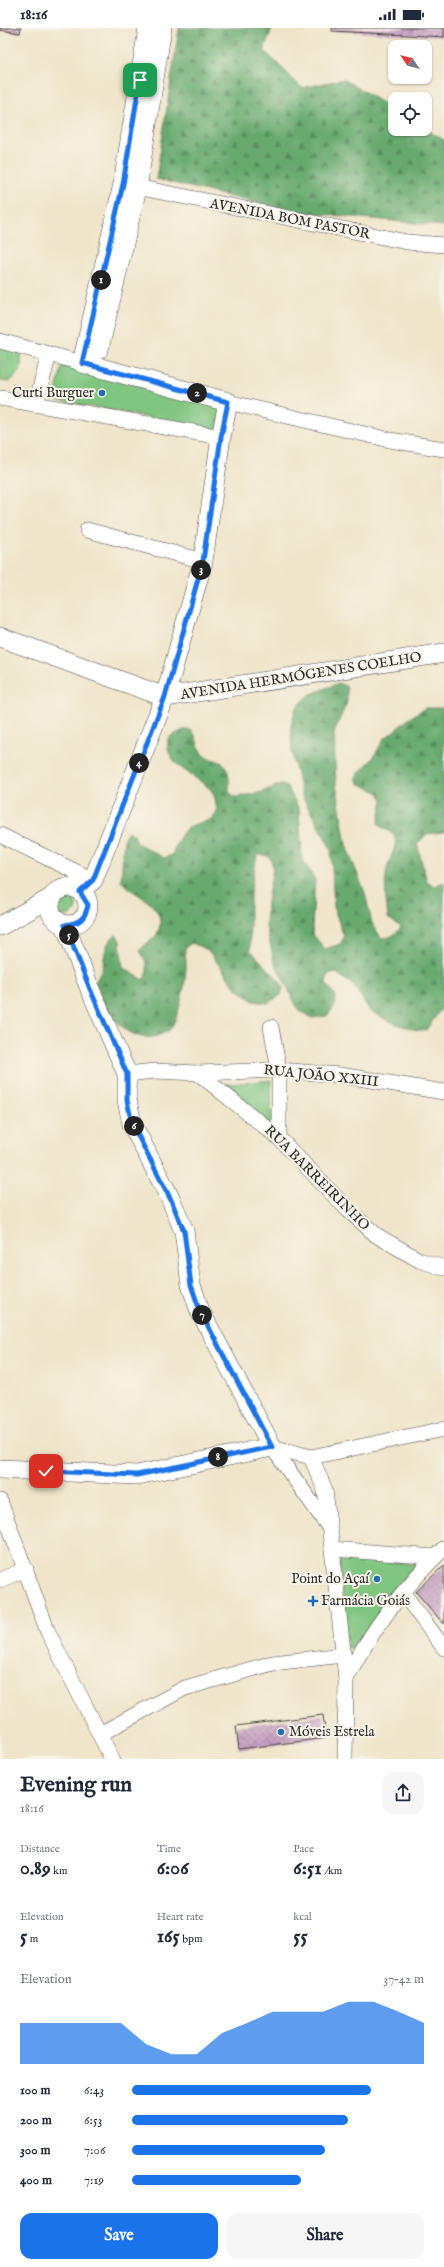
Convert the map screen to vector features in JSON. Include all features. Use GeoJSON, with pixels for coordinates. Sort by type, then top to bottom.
{"type":"FeatureCollection","features":[{"type":"Feature","properties":{"kind":"street"},"geometry":{"type":"LineString","coordinates":[[130,186],[148,28]]}},
{"type":"Feature","properties":{"kind":"street"},"geometry":{"type":"LineString","coordinates":[[89,364],[130,186],[162,28]]}},
{"type":"Feature","properties":{"kind":"street","name":"AVENIDA BOM PASTOR"},"geometry":{"type":"LineString","coordinates":[[130,186],[407,242],[444,245]]}},
{"type":"Feature","properties":{"kind":"street"},"geometry":{"type":"LineString","coordinates":[[0,341],[228,402],[390,440],[444,449]]}},
{"type":"Feature","properties":{"kind":"street"},"geometry":{"type":"LineString","coordinates":[[36,404],[49,354]]}},
{"type":"Feature","properties":{"kind":"street"},"geometry":{"type":"LineString","coordinates":[[0,398],[221,437]]}},
{"type":"Feature","properties":{"kind":"street"},"geometry":{"type":"LineString","coordinates":[[50,898],[50,910],[55,920],[65,925],[77,924],[86,916],[88,905],[87,886],[165,697],[203,561],[221,437],[228,402]]}},
{"type":"Feature","properties":{"kind":"street"},"geometry":{"type":"LineString","coordinates":[[87,530],[203,561]]}},
{"type":"Feature","properties":{"kind":"street","name":"AVENIDA HERMÓGENES COELHO"},"geometry":{"type":"LineString","coordinates":[[0,637],[165,697],[444,654]]}},
{"type":"Feature","properties":{"kind":"street"},"geometry":{"type":"LineString","coordinates":[[0,834],[87,886]]}},
{"type":"Feature","properties":{"kind":"street"},"geometry":{"type":"LineString","coordinates":[[0,926],[50,898],[57,890],[67,886],[87,886]]}},
{"type":"Feature","properties":{"kind":"street"},"geometry":{"type":"LineString","coordinates":[[65,925],[90,989],[127,1074],[127,1100],[132,1124],[171,1200],[184,1231],[191,1285],[200,1311],[272,1447],[328,1526]]}},
{"type":"Feature","properties":{"kind":"street"},"geometry":{"type":"LineString","coordinates":[[271,1027],[279,1070],[280,1138]]}},
{"type":"Feature","properties":{"kind":"street","name":"RUA JOÃO XXIII"},"geometry":{"type":"LineString","coordinates":[[127,1074],[155,1071],[198,1073],[279,1070],[340,1075],[444,1092]]}},
{"type":"Feature","properties":{"kind":"street","name":"RUA BARREIRINHO"},"geometry":{"type":"LineString","coordinates":[[198,1073],[280,1138],[348,1210],[376,1236],[419,1260],[443,1267]]}},
{"type":"Feature","properties":{"kind":"street"},"geometry":{"type":"LineString","coordinates":[[0,1469],[137,1475],[272,1447],[311,1457],[444,1429]]}},
{"type":"Feature","properties":{"kind":"street"},"geometry":{"type":"LineString","coordinates":[[311,1457],[325,1490],[328,1526],[332,1549],[346,1679],[346,1758]]}},
{"type":"Feature","properties":{"kind":"street"},"geometry":{"type":"LineString","coordinates":[[0,1501],[48,1632],[112,1759]]}},
{"type":"Feature","properties":{"kind":"street"},"geometry":{"type":"LineString","coordinates":[[332,1549],[439,1552]]}},
{"type":"Feature","properties":{"kind":"street"},"geometry":{"type":"LineString","coordinates":[[346,1679],[361,1651],[403,1593],[439,1552]]}},
{"type":"Feature","properties":{"kind":"street"},"geometry":{"type":"LineString","coordinates":[[0,1580],[26,1569]]}},
{"type":"Feature","properties":{"kind":"street"},"geometry":{"type":"LineString","coordinates":[[403,1593],[444,1648]]}},
{"type":"Feature","properties":{"kind":"street"},"geometry":{"type":"LineString","coordinates":[[100,1734],[185,1688],[273,1663],[343,1655]]}},
{"type":"Feature","properties":{"kind":"green space"},"geometry":{"type":"Polygon","coordinates":[[[179,28],[272,28],[264,50],[302,88],[344,79],[388,107],[388,136],[432,136],[432,133],[444,140],[444,226],[291,211],[156,179],[179,28]]]}},
{"type":"Feature","properties":{"kind":"green space"},"geometry":{"type":"Polygon","coordinates":[[[0,346],[21,352],[20,369],[9,382],[0,381],[0,346]]]}},
{"type":"Feature","properties":{"kind":"green space"},"geometry":{"type":"Polygon","coordinates":[[[62,366],[222,407],[217,430],[54,400],[62,366]]]}},
{"type":"Feature","properties":{"kind":"green space"},"geometry":{"type":"Polygon","coordinates":[[[339,683],[347,687],[347,702],[334,733],[336,784],[346,845],[365,893],[372,923],[381,938],[392,936],[401,927],[388,918],[385,885],[386,871],[395,847],[395,839],[392,834],[378,823],[383,800],[379,793],[358,783],[356,776],[373,758],[384,739],[411,717],[425,708],[444,708],[444,832],[427,834],[417,844],[427,882],[434,886],[444,882],[444,1005],[426,1030],[417,1030],[393,1023],[370,1011],[354,986],[335,972],[328,974],[326,983],[335,996],[336,1004],[327,1016],[312,1018],[299,1011],[274,961],[266,926],[267,901],[273,868],[271,859],[265,855],[257,855],[250,895],[250,950],[279,980],[283,987],[281,995],[268,1003],[253,1001],[235,987],[208,950],[192,943],[185,947],[186,969],[184,986],[178,1013],[172,1027],[163,1034],[157,1036],[147,1038],[137,1036],[118,1023],[98,995],[94,986],[102,968],[108,944],[112,937],[116,934],[120,941],[123,968],[144,980],[147,968],[140,951],[157,934],[160,924],[159,916],[155,909],[121,881],[124,837],[128,831],[134,835],[137,843],[164,858],[172,855],[183,832],[186,829],[211,819],[217,813],[212,791],[175,762],[170,755],[168,738],[183,730],[191,730],[203,755],[220,762],[226,767],[229,776],[229,792],[235,797],[259,793],[281,784],[288,788],[299,809],[302,859],[315,879],[312,928],[314,936],[325,949],[340,944],[344,937],[334,908],[331,849],[302,796],[292,754],[291,726],[296,708],[309,695],[339,683]]]}},
{"type":"Feature","properties":{"kind":"green space"},"geometry":{"type":"Polygon","coordinates":[[[66,896],[73,899],[76,906],[73,913],[66,916],[59,913],[56,906],[59,899],[66,896]]]}},
{"type":"Feature","properties":{"kind":"green space"},"geometry":{"type":"Polygon","coordinates":[[[271,1080],[272,1126],[221,1085],[271,1080]]]}},
{"type":"Feature","properties":{"kind":"green space"},"geometry":{"type":"Polygon","coordinates":[[[339,1558],[420,1564],[353,1647],[347,1648],[339,1558]]]}},
{"type":"Feature","properties":{"kind":"building"},"geometry":{"type":"Polygon","coordinates":[[[0,28],[21,28],[20,33],[0,30],[0,28]]]}},
{"type":"Feature","properties":{"kind":"building"},"geometry":{"type":"Polygon","coordinates":[[[332,28],[444,28],[444,37],[332,31],[332,28]]]}},
{"type":"Feature","properties":{"kind":"building"},"geometry":{"type":"Polygon","coordinates":[[[444,1565],[444,1624],[416,1592],[444,1565]]]}},
{"type":"Feature","properties":{"kind":"building","name":"Móveis Estrela"},"geometry":{"type":"Polygon","coordinates":[[[323,1715],[326,1738],[239,1749],[236,1726],[323,1715]]]}},
{"type":"Feature","properties":{"kind":"place","name":"Curti Burguer"},"geometry":{"type":"Point","coordinates":[102,393]}},
{"type":"Feature","properties":{"kind":"place","name":"Point do Açaí"},"geometry":{"type":"Point","coordinates":[377,1579]}},
{"type":"Feature","properties":{"kind":"place","name":"Farmácia Goiás"},"geometry":{"type":"Point","coordinates":[313,1601]}},
{"type":"Feature","properties":{"kind":"place","name":"Móveis Estrela"},"geometry":{"type":"Point","coordinates":[281,1732]}},
{"type":"Feature","properties":{"kind":"route"},"geometry":{"type":"LineString","coordinates":[[46,1471],[137,1475],[272,1447],[200,1311],[191,1285],[184,1231],[171,1200],[132,1124],[127,1100],[127,1074],[90,989],[65,925],[77,924],[86,916],[88,905],[85,897],[80,892],[93,880],[165,697],[203,561],[221,437],[228,402],[82,363],[123,184],[140,80]]}}]}
